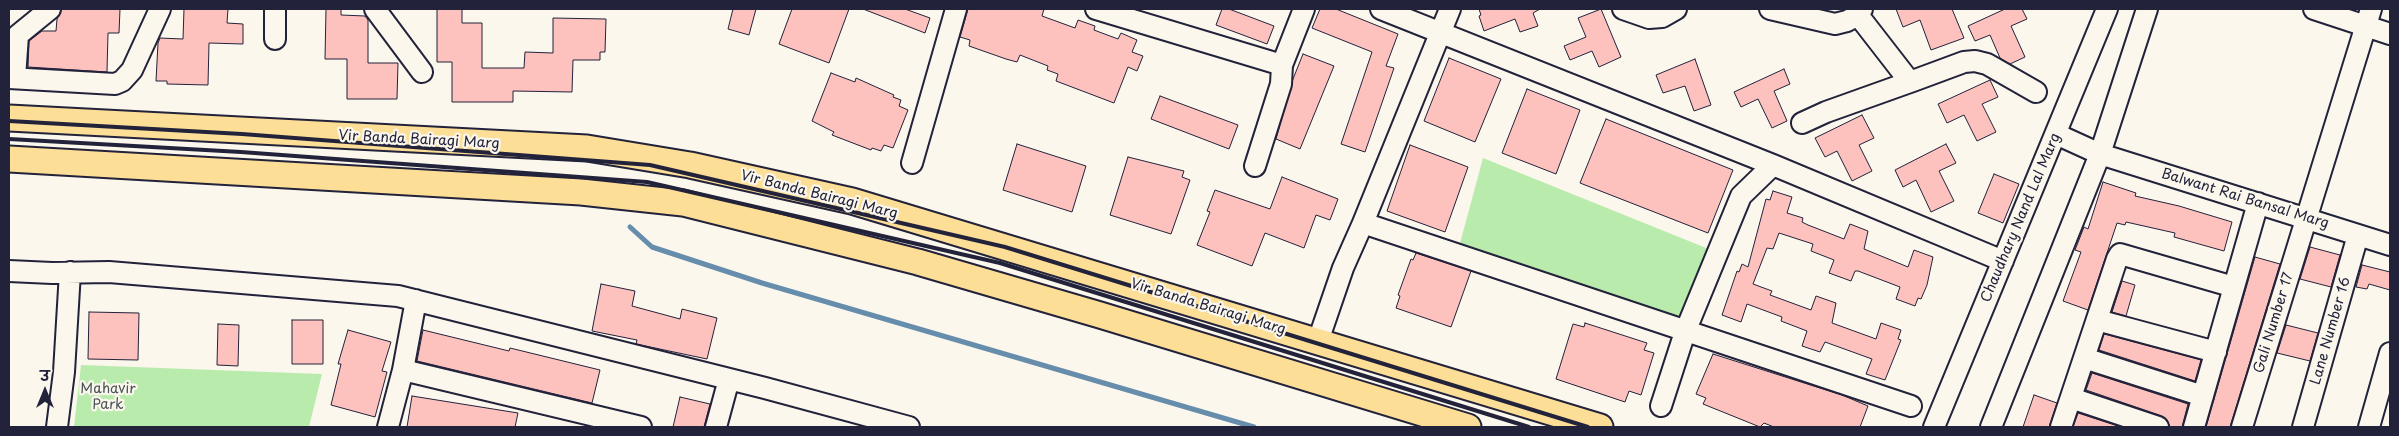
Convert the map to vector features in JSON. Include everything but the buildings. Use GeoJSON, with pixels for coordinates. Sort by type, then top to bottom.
{"type":"FeatureCollection","features":[{"type":"Feature","properties":{"kind":"main road","name":"Vir Banda Bairagi Marg"},"geometry":{"type":"LineString","coordinates":[[9,118],[588,148],[690,164],[852,201],[1600,427]]}},
{"type":"Feature","properties":{"kind":"main road"},"geometry":{"type":"LineString","coordinates":[[9,159],[581,192],[683,203],[918,262],[1100,315],[1468,427]]}},
{"type":"Feature","properties":{"kind":"street"},"geometry":{"type":"LineString","coordinates":[[50,9],[14,34],[12,78],[115,84],[122,81],[132,70],[160,9]]}},
{"type":"Feature","properties":{"kind":"street"},"geometry":{"type":"LineString","coordinates":[[275,9],[275,38]]}},
{"type":"Feature","properties":{"kind":"street"},"geometry":{"type":"LineString","coordinates":[[375,9],[422,72]]}},
{"type":"Feature","properties":{"kind":"street"},"geometry":{"type":"LineString","coordinates":[[912,162],[956,9]]}},
{"type":"Feature","properties":{"kind":"street"},"geometry":{"type":"LineString","coordinates":[[1096,9],[1282,65]]}},
{"type":"Feature","properties":{"kind":"street"},"geometry":{"type":"LineString","coordinates":[[1255,166],[1281,84],[1282,65],[1304,9]]}},
{"type":"Feature","properties":{"kind":"street"},"geometry":{"type":"LineString","coordinates":[[1381,9],[1773,165],[2003,261]]}},
{"type":"Feature","properties":{"kind":"street"},"geometry":{"type":"LineString","coordinates":[[1318,341],[1343,268],[1450,9]]}},
{"type":"Feature","properties":{"kind":"street"},"geometry":{"type":"LineString","coordinates":[[1623,9],[1648,18],[1662,17],[1676,9]]}},
{"type":"Feature","properties":{"kind":"street"},"geometry":{"type":"LineString","coordinates":[[1770,9],[1835,24],[1847,21],[1860,12],[1910,82]]}},
{"type":"Feature","properties":{"kind":"street","name":"Chaudhary Nand Lal Marg"},"geometry":{"type":"LineString","coordinates":[[1934,427],[2107,9]]}},
{"type":"Feature","properties":{"kind":"street"},"geometry":{"type":"LineString","coordinates":[[1991,427],[2100,154],[2147,9]]}},
{"type":"Feature","properties":{"kind":"street"},"geometry":{"type":"LineString","coordinates":[[2314,9],[2368,17],[2390,34]]}},
{"type":"Feature","properties":{"kind":"street","name":"Gali Number 17"},"geometry":{"type":"LineString","coordinates":[[2242,427],[2368,17]]}},
{"type":"Feature","properties":{"kind":"street"},"geometry":{"type":"LineString","coordinates":[[1802,123],[1826,112],[1964,62],[1974,61],[1987,64],[2036,92]]}},
{"type":"Feature","properties":{"kind":"street","name":"Balwant Rai Bansal Marg"},"geometry":{"type":"LineString","coordinates":[[2056,134],[2100,154],[2390,245]]}},
{"type":"Feature","properties":{"kind":"street"},"geometry":{"type":"LineString","coordinates":[[1661,406],[1685,332],[1741,196],[1773,165]]}},
{"type":"Feature","properties":{"kind":"street"},"geometry":{"type":"LineString","coordinates":[[2194,427],[2258,203]]}},
{"type":"Feature","properties":{"kind":"street"},"geometry":{"type":"LineString","coordinates":[[1363,223],[1911,406]]}},
{"type":"Feature","properties":{"kind":"street","name":"Lane Number 16"},"geometry":{"type":"LineString","coordinates":[[2303,427],[2358,235]]}},
{"type":"Feature","properties":{"kind":"street"},"geometry":{"type":"LineString","coordinates":[[2061,427],[2120,254],[2234,287]]}},
{"type":"Feature","properties":{"kind":"street"},"geometry":{"type":"LineString","coordinates":[[9,271],[109,272],[353,291],[416,300],[729,379],[909,427]]}},
{"type":"Feature","properties":{"kind":"street"},"geometry":{"type":"LineString","coordinates":[[57,427],[64,372],[70,272]]}},
{"type":"Feature","properties":{"kind":"street"},"geometry":{"type":"LineString","coordinates":[[388,427],[403,370],[416,300]]}},
{"type":"Feature","properties":{"kind":"street"},"geometry":{"type":"LineString","coordinates":[[2096,320],[2216,352]]}},
{"type":"Feature","properties":{"kind":"street"},"geometry":{"type":"LineString","coordinates":[[2368,427],[2390,353]]}},
{"type":"Feature","properties":{"kind":"street"},"geometry":{"type":"LineString","coordinates":[[2084,358],[2203,396]]}},
{"type":"Feature","properties":{"kind":"street"},"geometry":{"type":"LineString","coordinates":[[403,370],[641,427]]}},
{"type":"Feature","properties":{"kind":"street"},"geometry":{"type":"LineString","coordinates":[[716,427],[729,379]]}},
{"type":"Feature","properties":{"kind":"street"},"geometry":{"type":"LineString","coordinates":[[2070,398],[2158,427]]}},
{"type":"Feature","properties":{"kind":"green space"},"geometry":{"type":"Polygon","coordinates":[[[1483,158],[1716,252],[1676,330],[1459,247],[1483,158]]]}},
{"type":"Feature","properties":{"kind":"green space","name":"Mahavir Park"},"geometry":{"type":"Polygon","coordinates":[[[81,365],[322,374],[309,427],[74,427],[81,365]]]}},
{"type":"Feature","properties":{"kind":"waterway"},"geometry":{"type":"LineString","coordinates":[[630,227],[652,247],[762,283],[1254,427]]}},
{"type":"Feature","properties":{"kind":"railway"},"geometry":{"type":"LineString","coordinates":[[9,121],[242,134],[650,165],[1005,247],[1588,427]]}},
{"type":"Feature","properties":{"kind":"railway"},"geometry":{"type":"LineString","coordinates":[[9,139],[241,152],[647,182],[1000,263],[1529,427]]}}]}
